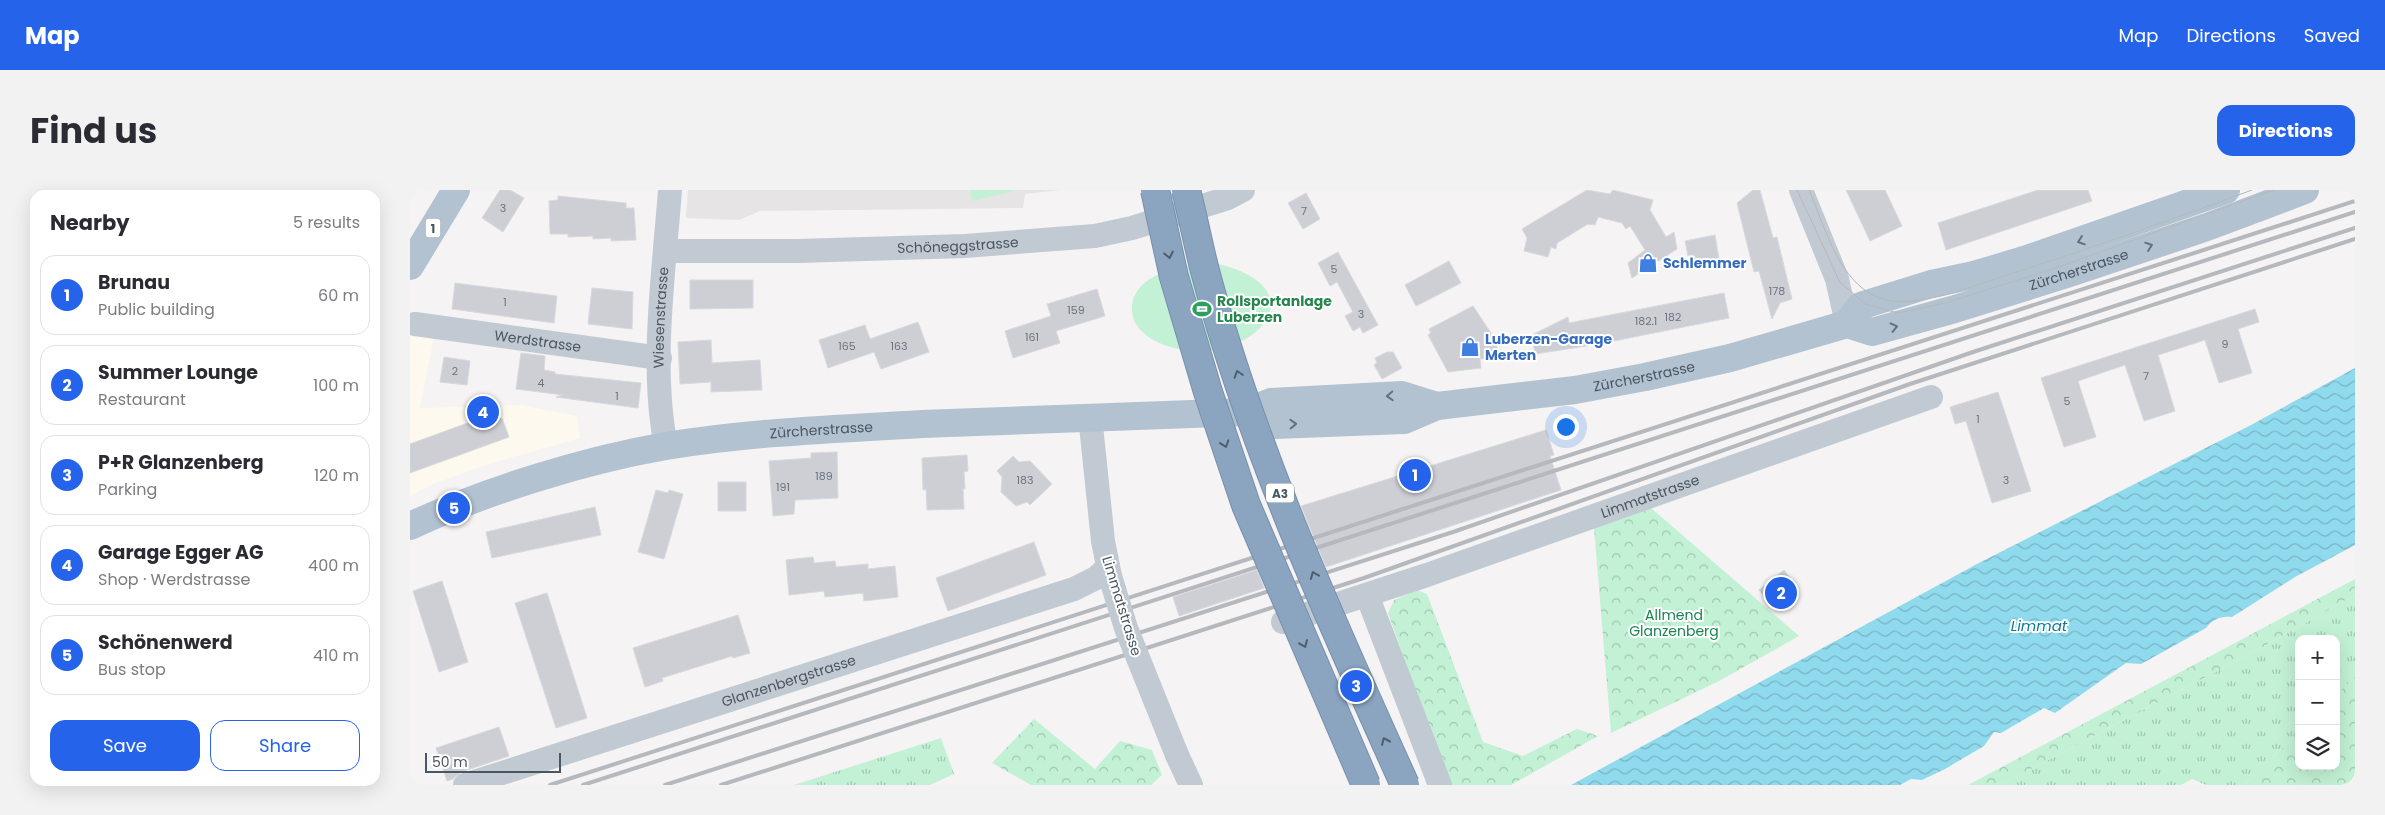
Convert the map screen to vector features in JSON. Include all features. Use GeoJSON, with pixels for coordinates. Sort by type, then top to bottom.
{"type":"FeatureCollection","features":[{"type":"Feature","properties":{"kind":"highway","name":"A3"},"geometry":{"type":"LineString","coordinates":[[1155,190],[1174,277],[1208,392],[1246,505],[1366,785]]}},
{"type":"Feature","properties":{"kind":"highway","name":"A3"},"geometry":{"type":"LineString","coordinates":[[1186,190],[1206,272],[1240,381],[1278,488],[1339,638],[1405,785]]}},
{"type":"Feature","properties":{"kind":"main road","name":"1"},"geometry":{"type":"LineString","coordinates":[[410,266],[456,190]]}},
{"type":"Feature","properties":{"kind":"main road","name":"Zürcherstrasse"},"geometry":{"type":"LineString","coordinates":[[1847,324],[1860,306],[1931,284],[1974,275],[2024,260],[2226,190]]}},
{"type":"Feature","properties":{"kind":"main road","name":"Zürcherstrasse"},"geometry":{"type":"LineString","coordinates":[[410,526],[513,487],[594,462],[666,446],[805,430],[1090,416],[1246,412],[1272,402],[1402,395],[1437,406],[1576,390],[1627,381],[1730,358],[1847,324],[1872,332],[1910,323],[2207,227],[2305,190]]}},
{"type":"Feature","properties":{"kind":"street","name":"Wiesenstrasse"},"geometry":{"type":"LineString","coordinates":[[666,446],[662,424],[660,358],[670,190]]}},
{"type":"Feature","properties":{"kind":"street","name":"Schöneggstrasse"},"geometry":{"type":"LineString","coordinates":[[666,251],[759,252],[964,246],[1096,236],[1140,226],[1228,198],[1243,190]]}},
{"type":"Feature","properties":{"kind":"street"},"geometry":{"type":"LineString","coordinates":[[1801,190],[1837,279],[1847,324]]}},
{"type":"Feature","properties":{"kind":"street","name":"Werdstrasse"},"geometry":{"type":"LineString","coordinates":[[415,324],[660,358]]}},
{"type":"Feature","properties":{"kind":"street","name":"Limmatstrasse"},"geometry":{"type":"LineString","coordinates":[[1283,622],[1367,596],[1932,397]]}},
{"type":"Feature","properties":{"kind":"street","name":"Limmatstrasse"},"geometry":{"type":"LineString","coordinates":[[1090,416],[1109,572],[1135,652],[1191,785]]}},
{"type":"Feature","properties":{"kind":"street","name":"Glanzenbergstrasse"},"geometry":{"type":"LineString","coordinates":[[466,785],[1074,589],[1109,572]]}},
{"type":"Feature","properties":{"kind":"street"},"geometry":{"type":"LineString","coordinates":[[1367,596],[1440,785]]}},
{"type":"Feature","properties":{"kind":"shaded area"},"geometry":{"type":"Polygon","coordinates":[[[688,190],[1061,190],[1025,194],[1023,208],[760,211],[739,220],[686,218],[688,190]]]}},
{"type":"Feature","properties":{"kind":"shaded area"},"geometry":{"type":"Polygon","coordinates":[[[410,335],[434,337],[420,408],[521,405],[577,416],[580,438],[489,464],[433,484],[410,496],[410,335]]]}},
{"type":"Feature","properties":{"kind":"green space"},"geometry":{"type":"Polygon","coordinates":[[[970,190],[1019,190],[972,201],[970,190]]]}},
{"type":"Feature","properties":{"kind":"green space","name":"Rollsportanlage Luberzen"},"geometry":{"type":"Polygon","coordinates":[[[1214,263],[1250,276],[1268,292],[1270,310],[1261,327],[1242,341],[1216,349],[1186,350],[1155,341],[1140,329],[1134,321],[1132,312],[1134,298],[1149,279],[1175,269],[1214,263]]]}},
{"type":"Feature","properties":{"kind":"green space","name":"Allmend Glanzenberg"},"geometry":{"type":"Polygon","coordinates":[[[1651,508],[1799,636],[1719,681],[1611,733],[1594,528],[1651,508]]]}},
{"type":"Feature","properties":{"kind":"green space"},"geometry":{"type":"Polygon","coordinates":[[[2355,579],[2355,595],[2257,650],[2001,785],[1968,785],[2355,579]]]}},
{"type":"Feature","properties":{"kind":"green space"},"geometry":{"type":"Polygon","coordinates":[[[1417,590],[1427,594],[1483,742],[1523,756],[1577,729],[1598,736],[1511,785],[1449,785],[1388,613],[1394,600],[1417,590]]]}},
{"type":"Feature","properties":{"kind":"green space"},"geometry":{"type":"Polygon","coordinates":[[[2355,595],[2355,677],[2340,691],[2340,635],[2295,635],[2295,736],[2244,785],[2206,785],[2192,779],[2181,785],[2001,785],[2257,650],[2355,595]]]}},
{"type":"Feature","properties":{"kind":"green space"},"geometry":{"type":"Polygon","coordinates":[[[2355,677],[2355,785],[2244,785],[2295,736],[2295,770],[2340,770],[2340,691],[2355,677]]]}},
{"type":"Feature","properties":{"kind":"green space"},"geometry":{"type":"Polygon","coordinates":[[[1034,719],[1095,769],[1120,741],[1152,750],[1162,775],[1151,785],[1031,785],[992,763],[1034,719]]]}},
{"type":"Feature","properties":{"kind":"green space"},"geometry":{"type":"Polygon","coordinates":[[[941,738],[954,774],[930,785],[794,785],[941,738]]]}},
{"type":"Feature","properties":{"kind":"water","name":"Limmat"},"geometry":{"type":"Polygon","coordinates":[[[2355,368],[2355,545],[2295,577],[2232,617],[2224,617],[2211,622],[2206,628],[2141,664],[2126,663],[2055,713],[2044,708],[2001,733],[1994,732],[1984,746],[1945,769],[1922,780],[1911,779],[1900,785],[1571,785],[1977,564],[2251,425],[2355,368]]]}},
{"type":"Feature","properties":{"kind":"building"},"geometry":{"type":"Polygon","coordinates":[[[500,190],[510,190],[524,198],[503,232],[482,218],[500,190]]]}},
{"type":"Feature","properties":{"kind":"building"},"geometry":{"type":"Polygon","coordinates":[[[1587,190],[1610,194],[1613,190],[1653,200],[1650,210],[1666,237],[1674,232],[1677,249],[1632,278],[1628,263],[1645,250],[1630,226],[1626,229],[1622,223],[1598,217],[1595,225],[1588,224],[1557,243],[1556,249],[1551,247],[1548,257],[1524,251],[1527,238],[1522,229],[1587,190]]]}},
{"type":"Feature","properties":{"kind":"building"},"geometry":{"type":"Polygon","coordinates":[[[1753,190],[1760,190],[1773,238],[1777,237],[1792,299],[1780,303],[1772,319],[1759,271],[1754,272],[1737,203],[1753,190]]]}},
{"type":"Feature","properties":{"kind":"building"},"geometry":{"type":"Polygon","coordinates":[[[1846,190],[1885,190],[1902,226],[1870,241],[1846,190]]]}},
{"type":"Feature","properties":{"kind":"building"},"geometry":{"type":"Polygon","coordinates":[[[2038,190],[2088,190],[2092,201],[1946,250],[1938,223],[2038,190]]]}},
{"type":"Feature","properties":{"kind":"building"},"geometry":{"type":"Polygon","coordinates":[[[1306,193],[1320,219],[1303,229],[1288,203],[1306,193]]]}},
{"type":"Feature","properties":{"kind":"building"},"geometry":{"type":"Polygon","coordinates":[[[558,196],[626,203],[626,208],[634,208],[636,240],[611,241],[611,238],[593,239],[593,236],[568,237],[568,234],[550,234],[549,201],[558,200],[558,196]]]}},
{"type":"Feature","properties":{"kind":"building"},"geometry":{"type":"Polygon","coordinates":[[[1715,235],[1719,259],[1694,264],[1693,255],[1688,256],[1685,241],[1715,235]]]}},
{"type":"Feature","properties":{"kind":"building"},"geometry":{"type":"Polygon","coordinates":[[[1338,252],[1378,325],[1363,333],[1360,327],[1353,331],[1345,316],[1353,312],[1337,282],[1330,286],[1318,263],[1338,252]]]}},
{"type":"Feature","properties":{"kind":"building"},"geometry":{"type":"Polygon","coordinates":[[[1449,261],[1461,283],[1416,306],[1405,285],[1449,261]]]}},
{"type":"Feature","properties":{"kind":"building"},"geometry":{"type":"Polygon","coordinates":[[[690,280],[753,280],[753,308],[690,309],[690,280]]]}},
{"type":"Feature","properties":{"kind":"building"},"geometry":{"type":"Polygon","coordinates":[[[455,283],[557,296],[554,323],[452,309],[455,283]]]}},
{"type":"Feature","properties":{"kind":"building"},"geometry":{"type":"Polygon","coordinates":[[[592,288],[633,292],[632,329],[588,324],[592,288]]]}},
{"type":"Feature","properties":{"kind":"building"},"geometry":{"type":"Polygon","coordinates":[[[1097,289],[1105,316],[1056,331],[1060,343],[1013,358],[1005,331],[1051,316],[1047,304],[1097,289]]]}},
{"type":"Feature","properties":{"kind":"building"},"geometry":{"type":"Polygon","coordinates":[[[1724,293],[1729,318],[1599,344],[1535,354],[1532,335],[1568,317],[1569,323],[1724,293]]]}},
{"type":"Feature","properties":{"kind":"building"},"geometry":{"type":"Polygon","coordinates":[[[1473,306],[1495,339],[1499,356],[1480,359],[1481,368],[1448,372],[1428,335],[1431,333],[1429,329],[1473,306]]]}},
{"type":"Feature","properties":{"kind":"building"},"geometry":{"type":"Polygon","coordinates":[[[2255,309],[2259,322],[2238,329],[2252,373],[2219,383],[2205,340],[2158,355],[2175,411],[2144,421],[2125,365],[2078,381],[2096,437],[2064,447],[2041,378],[2255,309]]]}},
{"type":"Feature","properties":{"kind":"building"},"geometry":{"type":"Polygon","coordinates":[[[918,322],[929,352],[881,369],[874,352],[828,368],[819,340],[865,325],[870,339],[918,322]]]}},
{"type":"Feature","properties":{"kind":"building"},"geometry":{"type":"Polygon","coordinates":[[[711,340],[712,363],[760,360],[762,390],[711,392],[711,382],[680,384],[678,342],[711,340]]]}},
{"type":"Feature","properties":{"kind":"building"},"geometry":{"type":"Polygon","coordinates":[[[1387,352],[1393,352],[1402,368],[1382,379],[1374,365],[1377,363],[1375,358],[1387,352]]]}},
{"type":"Feature","properties":{"kind":"building"},"geometry":{"type":"Polygon","coordinates":[[[521,353],[545,356],[544,370],[555,372],[555,374],[641,383],[638,408],[556,397],[563,395],[516,389],[521,353]]]}},
{"type":"Feature","properties":{"kind":"building"},"geometry":{"type":"Polygon","coordinates":[[[444,357],[470,361],[467,385],[440,382],[444,357]]]}},
{"type":"Feature","properties":{"kind":"building"},"geometry":{"type":"Polygon","coordinates":[[[1998,392],[2031,491],[1992,503],[1966,421],[1955,424],[1950,407],[1998,392]]]}},
{"type":"Feature","properties":{"kind":"building"},"geometry":{"type":"Polygon","coordinates":[[[502,418],[509,437],[410,473],[410,444],[473,421],[475,427],[502,418]]]}},
{"type":"Feature","properties":{"kind":"building"},"geometry":{"type":"Polygon","coordinates":[[[1546,430],[1554,455],[1550,456],[1561,490],[1326,567],[1301,506],[1546,430]]]}},
{"type":"Feature","properties":{"kind":"building"},"geometry":{"type":"Polygon","coordinates":[[[837,452],[838,498],[795,500],[794,514],[773,516],[769,461],[811,458],[811,453],[837,452]]]}},
{"type":"Feature","properties":{"kind":"building"},"geometry":{"type":"Polygon","coordinates":[[[967,455],[968,471],[964,472],[965,489],[963,489],[964,509],[927,510],[926,489],[923,490],[922,458],[967,455]]]}},
{"type":"Feature","properties":{"kind":"building"},"geometry":{"type":"Polygon","coordinates":[[[1013,456],[1019,462],[1030,461],[1052,484],[1030,505],[1027,502],[1016,506],[1001,492],[1002,477],[997,471],[1013,456]]]}},
{"type":"Feature","properties":{"kind":"building"},"geometry":{"type":"Polygon","coordinates":[[[718,482],[746,482],[746,511],[718,511],[718,482]]]}},
{"type":"Feature","properties":{"kind":"building"},"geometry":{"type":"Polygon","coordinates":[[[656,490],[668,493],[669,490],[683,494],[664,559],[638,552],[656,490]]]}},
{"type":"Feature","properties":{"kind":"building"},"geometry":{"type":"Polygon","coordinates":[[[595,507],[601,535],[492,558],[486,532],[595,507]]]}},
{"type":"Feature","properties":{"kind":"building"},"geometry":{"type":"Polygon","coordinates":[[[1034,542],[1046,575],[948,611],[936,578],[1034,542]]]}},
{"type":"Feature","properties":{"kind":"building"},"geometry":{"type":"Polygon","coordinates":[[[813,557],[814,563],[835,561],[836,567],[868,564],[868,569],[895,566],[898,597],[864,601],[863,593],[825,597],[824,591],[789,595],[786,560],[813,557]]]}},
{"type":"Feature","properties":{"kind":"building"},"geometry":{"type":"Polygon","coordinates":[[[1257,570],[1264,588],[1179,616],[1173,597],[1257,570]]]}},
{"type":"Feature","properties":{"kind":"building"},"geometry":{"type":"Polygon","coordinates":[[[1784,570],[1796,586],[1771,605],[1759,590],[1784,570]]]}},
{"type":"Feature","properties":{"kind":"building"},"geometry":{"type":"Polygon","coordinates":[[[442,581],[468,662],[439,672],[413,591],[442,581]]]}},
{"type":"Feature","properties":{"kind":"building"},"geometry":{"type":"Polygon","coordinates":[[[547,593],[587,718],[556,728],[515,603],[547,593]]]}},
{"type":"Feature","properties":{"kind":"building"},"geometry":{"type":"Polygon","coordinates":[[[738,615],[750,653],[733,658],[732,656],[662,678],[663,681],[645,687],[633,648],[738,615]]]}},
{"type":"Feature","properties":{"kind":"building"},"geometry":{"type":"Polygon","coordinates":[[[499,727],[509,756],[461,772],[453,779],[447,781],[436,748],[499,727]]]}},
{"type":"Feature","properties":{"kind":"tram line"},"geometry":{"type":"LineString","coordinates":[[1797,190],[1840,282],[1865,304],[1898,313],[1945,303],[2050,270],[2274,190]]}},
{"type":"Feature","properties":{"kind":"tram line"},"geometry":{"type":"LineString","coordinates":[[1809,190],[1832,247],[1848,273],[1858,284],[1874,296],[1885,300],[1902,302],[1927,299],[1968,288],[2109,241],[2252,190]]}},
{"type":"Feature","properties":{"kind":"railway"},"geometry":{"type":"LineString","coordinates":[[550,785],[2355,201]]}},
{"type":"Feature","properties":{"kind":"railway"},"geometry":{"type":"LineString","coordinates":[[583,785],[2355,212]]}},
{"type":"Feature","properties":{"kind":"railway"},"geometry":{"type":"LineString","coordinates":[[665,785],[1453,532],[1976,351],[2355,228]]}},
{"type":"Feature","properties":{"kind":"railway"},"geometry":{"type":"LineString","coordinates":[[721,785],[1364,578],[1910,384],[2355,239]]}},
{"type":"Feature","properties":{"kind":"place","name":"Schlemmer"},"geometry":{"type":"Point","coordinates":[1648,263]}},
{"type":"Feature","properties":{"kind":"place","name":"Rollsportanlage Luberzen"},"geometry":{"type":"Point","coordinates":[1202,309]}},
{"type":"Feature","properties":{"kind":"place","name":"Luberzen-Garage Merten"},"geometry":{"type":"Point","coordinates":[1470,347]}},
{"type":"Feature","properties":{"kind":"place","name":"Garage Egger AG"},"geometry":{"type":"Point","coordinates":[483,412]}},
{"type":"Feature","properties":{"kind":"place","name":"Brunau"},"geometry":{"type":"Point","coordinates":[1415,475]}},
{"type":"Feature","properties":{"kind":"place","name":"Schönenwerd"},"geometry":{"type":"Point","coordinates":[454,508]}},
{"type":"Feature","properties":{"kind":"place","name":"Summer Lounge"},"geometry":{"type":"Point","coordinates":[1781,593]}},
{"type":"Feature","properties":{"kind":"place","name":"P+R Glanzenberg"},"geometry":{"type":"Point","coordinates":[1356,686]}}]}
